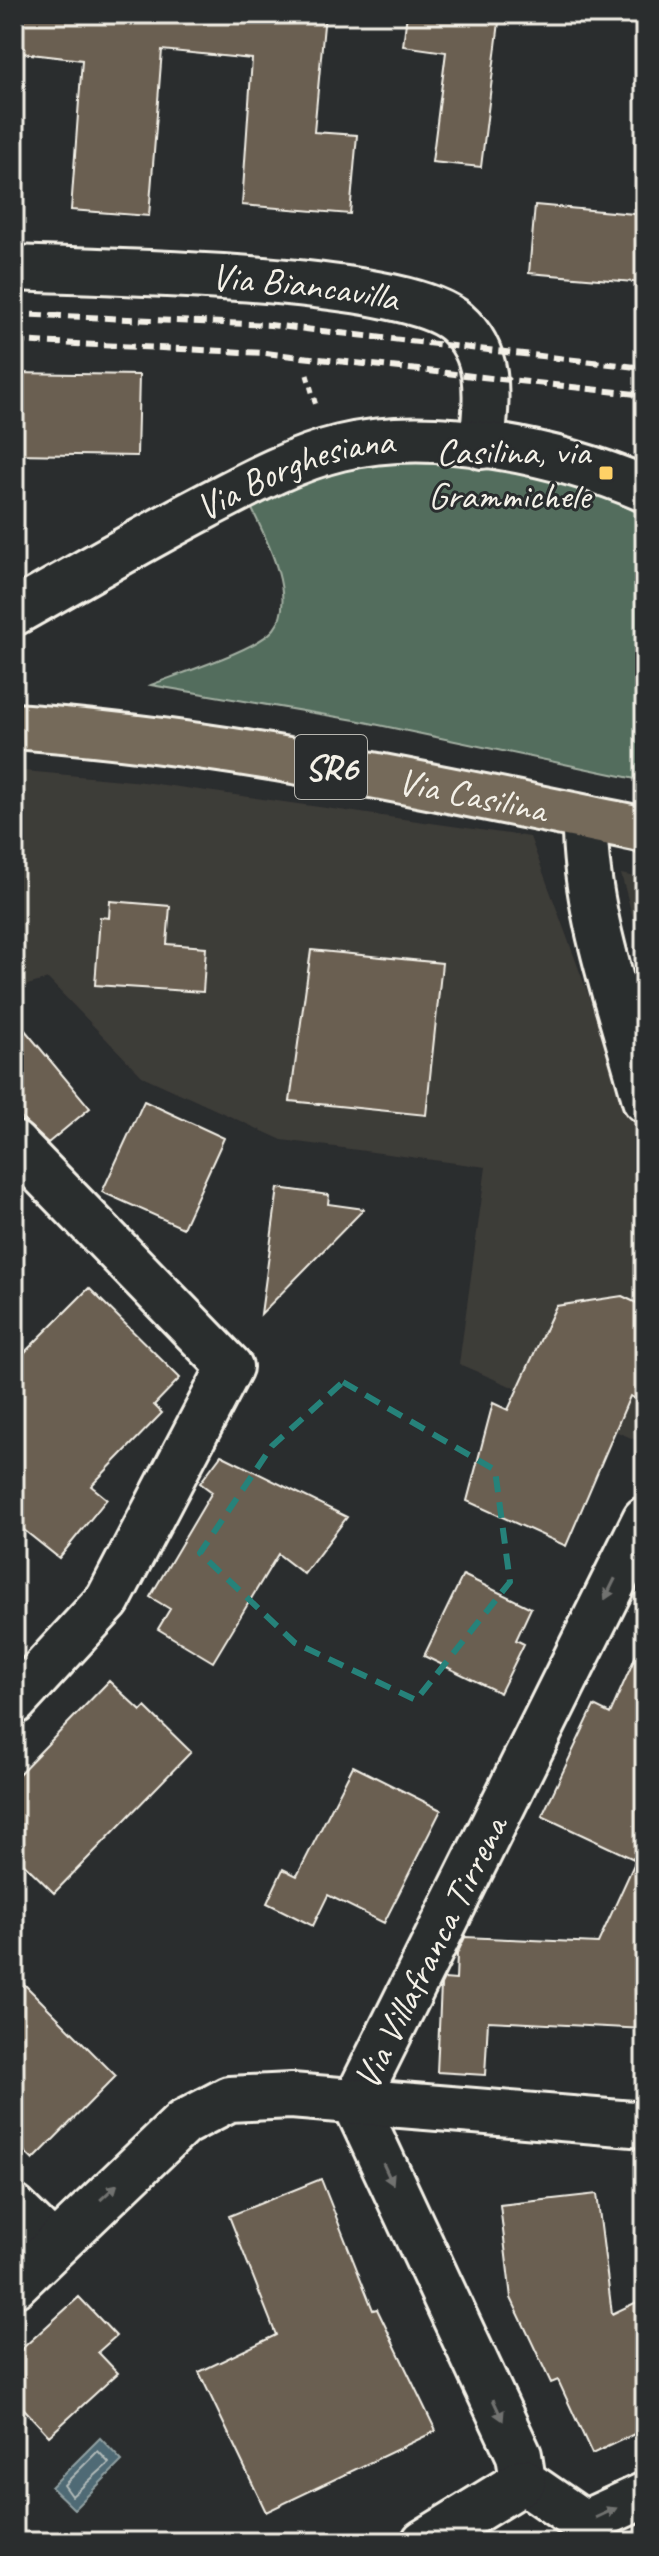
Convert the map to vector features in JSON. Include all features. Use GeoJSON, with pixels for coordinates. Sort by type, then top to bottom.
{"type":"FeatureCollection","features":[{"type":"Feature","properties":{"kind":"main road","name":"Via Casilina"},"geometry":{"type":"LineString","coordinates":[[14,726],[268,756],[469,792],[645,830]]}},
{"type":"Feature","properties":{"kind":"street","name":"Via Biancavilla"},"geometry":{"type":"LineString","coordinates":[[14,268],[267,282],[395,296],[428,305],[458,323],[473,341],[483,362],[487,394],[482,446]]}},
{"type":"Feature","properties":{"kind":"street","name":"Via Borghesiana"},"geometry":{"type":"LineString","coordinates":[[14,613],[235,491],[329,451],[392,440],[482,446],[606,473],[645,489]]}},
{"type":"Feature","properties":{"kind":"street"},"geometry":{"type":"LineString","coordinates":[[585,818],[585,844],[593,903],[645,1100]]}},
{"type":"Feature","properties":{"kind":"street"},"geometry":{"type":"LineString","coordinates":[[14,1144],[230,1367],[108,1600],[14,1702]]}},
{"type":"Feature","properties":{"kind":"street","name":"Via Villafranca Tirrena"},"geometry":{"type":"LineString","coordinates":[[523,2481],[519,2455],[355,2103],[645,1519]]}},
{"type":"Feature","properties":{"kind":"street"},"geometry":{"type":"LineString","coordinates":[[14,2285],[183,2123],[216,2103],[275,2095],[645,2125]]}},
{"type":"Feature","properties":{"kind":"street"},"geometry":{"type":"LineString","coordinates":[[14,2208],[53,2246]]}},
{"type":"Feature","properties":{"kind":"street"},"geometry":{"type":"LineString","coordinates":[[424,2542],[523,2481],[584,2523],[645,2495]]}},
{"type":"Feature","properties":{"kind":"highlighted area"},"geometry":{"type":"Polygon","coordinates":[[[343,1382],[495,1470],[510,1582],[416,1700],[295,1643],[200,1553],[272,1446],[343,1382]]]}},
{"type":"Feature","properties":{"kind":"shaded area"},"geometry":{"type":"Polygon","coordinates":[[[14,770],[143,782],[530,837],[645,1148],[643,1443],[459,1364],[486,1167],[282,1140],[142,1076],[48,979],[14,989],[14,770]]]}},
{"type":"Feature","properties":{"kind":"shaded area"},"geometry":{"type":"Polygon","coordinates":[[[621,874],[645,879],[645,962],[621,874]]]}},
{"type":"Feature","properties":{"kind":"green space"},"geometry":{"type":"Polygon","coordinates":[[[366,459],[492,461],[596,490],[645,517],[645,781],[355,720],[151,685],[235,653],[274,629],[280,616],[281,584],[271,550],[251,507],[278,490],[366,459]]]}},
{"type":"Feature","properties":{"kind":"water"},"geometry":{"type":"Polygon","coordinates":[[[100,2438],[122,2461],[74,2509],[51,2487],[100,2438]]]}},
{"type":"Feature","properties":{"kind":"building"},"geometry":{"type":"Polygon","coordinates":[[[14,14],[325,14],[314,132],[357,135],[350,214],[242,205],[252,59],[162,50],[149,216],[71,210],[82,60],[14,52],[14,14]]]}},
{"type":"Feature","properties":{"kind":"building"},"geometry":{"type":"Polygon","coordinates":[[[407,14],[500,14],[481,167],[432,162],[446,52],[403,46],[407,14]]]}},
{"type":"Feature","properties":{"kind":"building"},"geometry":{"type":"Polygon","coordinates":[[[535,205],[645,215],[645,283],[529,273],[535,205]]]}},
{"type":"Feature","properties":{"kind":"building"},"geometry":{"type":"Polygon","coordinates":[[[14,373],[139,375],[137,456],[14,454],[14,373]]]}},
{"type":"Feature","properties":{"kind":"building"},"geometry":{"type":"Polygon","coordinates":[[[110,901],[170,906],[167,944],[206,947],[203,992],[95,985],[100,917],[109,918],[110,901]]]}},
{"type":"Feature","properties":{"kind":"building"},"geometry":{"type":"Polygon","coordinates":[[[311,950],[442,963],[426,1115],[290,1101],[311,950]]]}},
{"type":"Feature","properties":{"kind":"building"},"geometry":{"type":"Polygon","coordinates":[[[14,1017],[90,1108],[48,1143],[14,1112],[14,1017]]]}},
{"type":"Feature","properties":{"kind":"building"},"geometry":{"type":"Polygon","coordinates":[[[144,1101],[224,1138],[183,1228],[102,1192],[144,1101]]]}},
{"type":"Feature","properties":{"kind":"building"},"geometry":{"type":"Polygon","coordinates":[[[278,1188],[329,1195],[328,1204],[364,1209],[261,1314],[278,1188]]]}},
{"type":"Feature","properties":{"kind":"building"},"geometry":{"type":"Polygon","coordinates":[[[89,1288],[180,1378],[154,1405],[162,1413],[91,1486],[107,1499],[59,1558],[14,1522],[14,1363],[89,1288]]]}},
{"type":"Feature","properties":{"kind":"building"},"geometry":{"type":"Polygon","coordinates":[[[622,1296],[645,1307],[645,1403],[630,1396],[566,1546],[467,1501],[493,1403],[508,1410],[556,1306],[622,1296]]]}},
{"type":"Feature","properties":{"kind":"building"},"geometry":{"type":"Polygon","coordinates":[[[221,1455],[347,1517],[304,1574],[278,1554],[213,1662],[158,1629],[170,1609],[150,1597],[212,1492],[200,1483],[221,1455]]]}},
{"type":"Feature","properties":{"kind":"building"},"geometry":{"type":"Polygon","coordinates":[[[463,1575],[531,1608],[516,1640],[524,1644],[500,1693],[424,1656],[463,1575]]]}},
{"type":"Feature","properties":{"kind":"building"},"geometry":{"type":"Polygon","coordinates":[[[645,1635],[645,2029],[488,2021],[485,2075],[437,2072],[441,1985],[444,1979],[456,1980],[457,1954],[465,1937],[598,1943],[636,1860],[542,1816],[594,1706],[610,1714],[645,1635]]]}},
{"type":"Feature","properties":{"kind":"building"},"geometry":{"type":"Polygon","coordinates":[[[109,1681],[141,1711],[145,1707],[191,1752],[54,1893],[14,1854],[14,1779],[109,1681]]]}},
{"type":"Feature","properties":{"kind":"building"},"geometry":{"type":"Polygon","coordinates":[[[353,1766],[441,1810],[384,1923],[328,1895],[313,1926],[267,1903],[283,1869],[297,1876],[353,1766]]]}},
{"type":"Feature","properties":{"kind":"building"},"geometry":{"type":"Polygon","coordinates":[[[14,1974],[116,2076],[33,2160],[14,2141],[14,1974]]]}},
{"type":"Feature","properties":{"kind":"building"},"geometry":{"type":"Polygon","coordinates":[[[321,2179],[373,2310],[377,2309],[436,2431],[266,2512],[199,2372],[276,2335],[229,2216],[321,2179]]]}},
{"type":"Feature","properties":{"kind":"building"},"geometry":{"type":"Polygon","coordinates":[[[597,2194],[612,2314],[645,2298],[645,2429],[592,2454],[558,2380],[551,2383],[511,2298],[500,2205],[597,2194]]]}},
{"type":"Feature","properties":{"kind":"building"},"geometry":{"type":"Polygon","coordinates":[[[79,2297],[116,2336],[98,2352],[118,2373],[49,2436],[14,2398],[14,2356],[79,2297]]]}},
{"type":"Feature","properties":{"kind":"railway"},"geometry":{"type":"LineString","coordinates":[[14,314],[270,325],[645,368]]}},
{"type":"Feature","properties":{"kind":"railway"},"geometry":{"type":"LineString","coordinates":[[14,341],[265,353],[645,395]]}},
{"type":"Feature","properties":{"kind":"place","name":"Casilina, via Grammichele"},"geometry":{"type":"Point","coordinates":[606,473]}}]}
